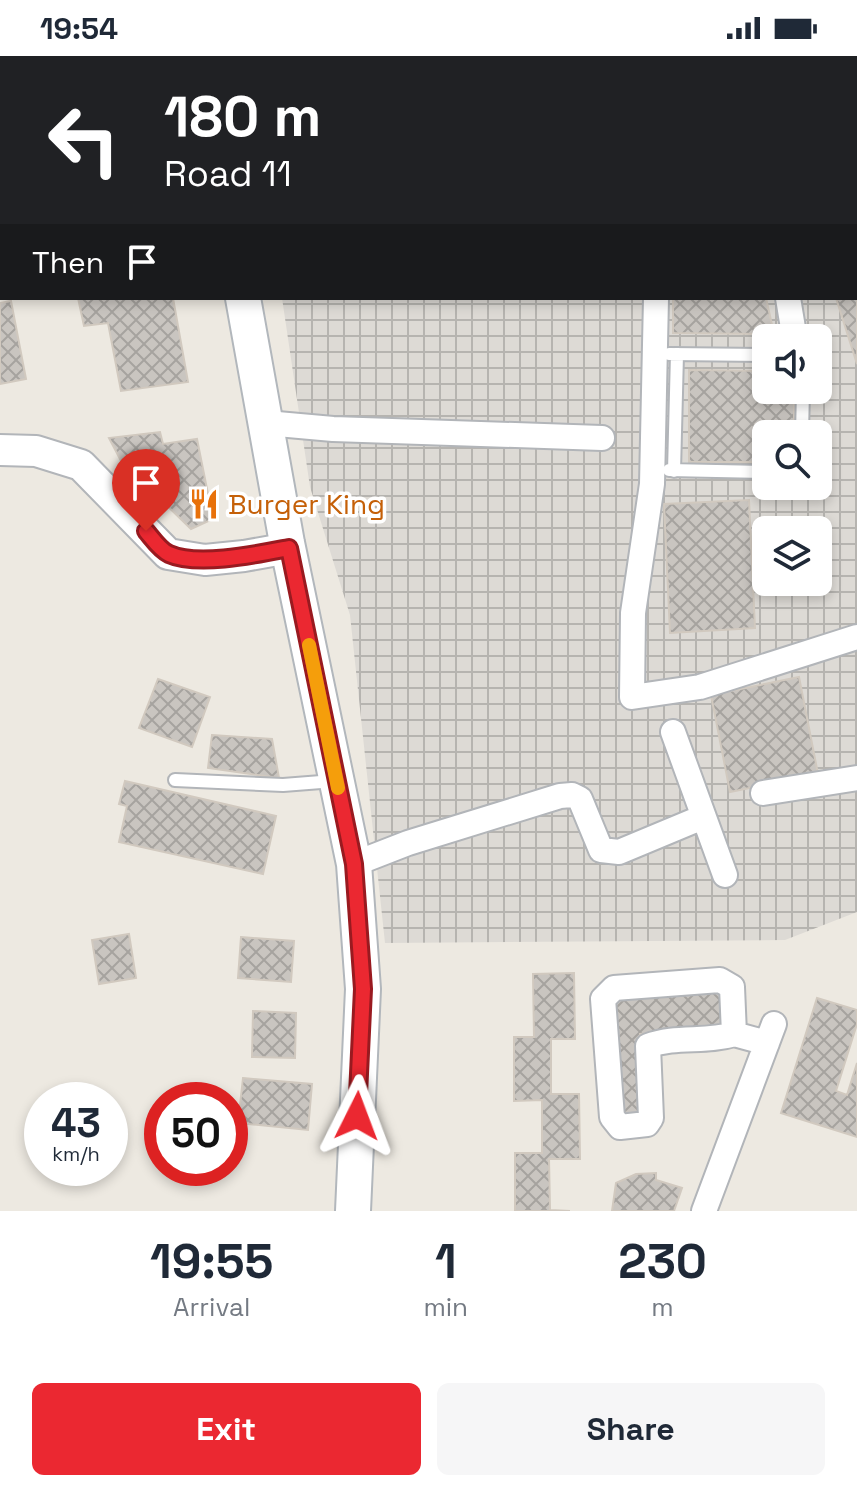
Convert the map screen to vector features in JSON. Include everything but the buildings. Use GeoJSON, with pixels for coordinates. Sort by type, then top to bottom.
{"type":"FeatureCollection","features":[{"type":"Feature","properties":{"kind":"main road"},"geometry":{"type":"LineString","coordinates":[[243,300],[289,548],[354,864],[363,989],[353,1211]]}},
{"type":"Feature","properties":{"kind":"street"},"geometry":{"type":"LineString","coordinates":[[656,300],[666,354],[664,470],[633,613],[632,697],[700,687],[857,637]]}},
{"type":"Feature","properties":{"kind":"street"},"geometry":{"type":"LineString","coordinates":[[788,300],[792,324]]}},
{"type":"Feature","properties":{"kind":"street"},"geometry":{"type":"LineString","coordinates":[[266,423],[333,429],[602,438]]}},
{"type":"Feature","properties":{"kind":"street"},"geometry":{"type":"LineString","coordinates":[[0,450],[36,451],[81,465],[168,554],[205,560],[289,548]]}},
{"type":"Feature","properties":{"kind":"street"},"geometry":{"type":"LineString","coordinates":[[673,732],[725,875]]}},
{"type":"Feature","properties":{"kind":"street"},"geometry":{"type":"LineString","coordinates":[[763,793],[857,778]]}},
{"type":"Feature","properties":{"kind":"street"},"geometry":{"type":"LineString","coordinates":[[354,864],[408,843],[560,796],[572,795],[580,799],[601,850],[610,853],[703,817]]}},
{"type":"Feature","properties":{"kind":"street"},"geometry":{"type":"LineString","coordinates":[[704,1211],[770,1034],[662,1040],[648,1046],[651,1118],[647,1124],[620,1127],[612,1117],[603,999],[614,988],[720,980],[732,987],[734,1034]]}},
{"type":"Feature","properties":{"kind":"lane"},"geometry":{"type":"LineString","coordinates":[[666,354],[752,355]]}},
{"type":"Feature","properties":{"kind":"lane"},"geometry":{"type":"LineString","coordinates":[[664,470],[752,472]]}},
{"type":"Feature","properties":{"kind":"lane"},"geometry":{"type":"LineString","coordinates":[[175,780],[283,785],[337,781]]}},
{"type":"Feature","properties":{"kind":"shaded area"},"geometry":{"type":"Polygon","coordinates":[[[282,300],[857,300],[857,912],[785,940],[385,943],[350,615],[310,487],[282,300]]]}},
{"type":"Feature","properties":{"kind":"slow traffic"},"geometry":{"type":"LineString","coordinates":[[309,645],[338,788]]}},
{"type":"Feature","properties":{"kind":"place","name":"Burger King"},"geometry":{"type":"Point","coordinates":[204,504]}},
{"type":"Feature","properties":{"kind":"route"},"geometry":{"type":"LineString","coordinates":[[146,531],[168,554],[205,560],[289,548],[354,864],[363,989],[357,1116]]}}]}
